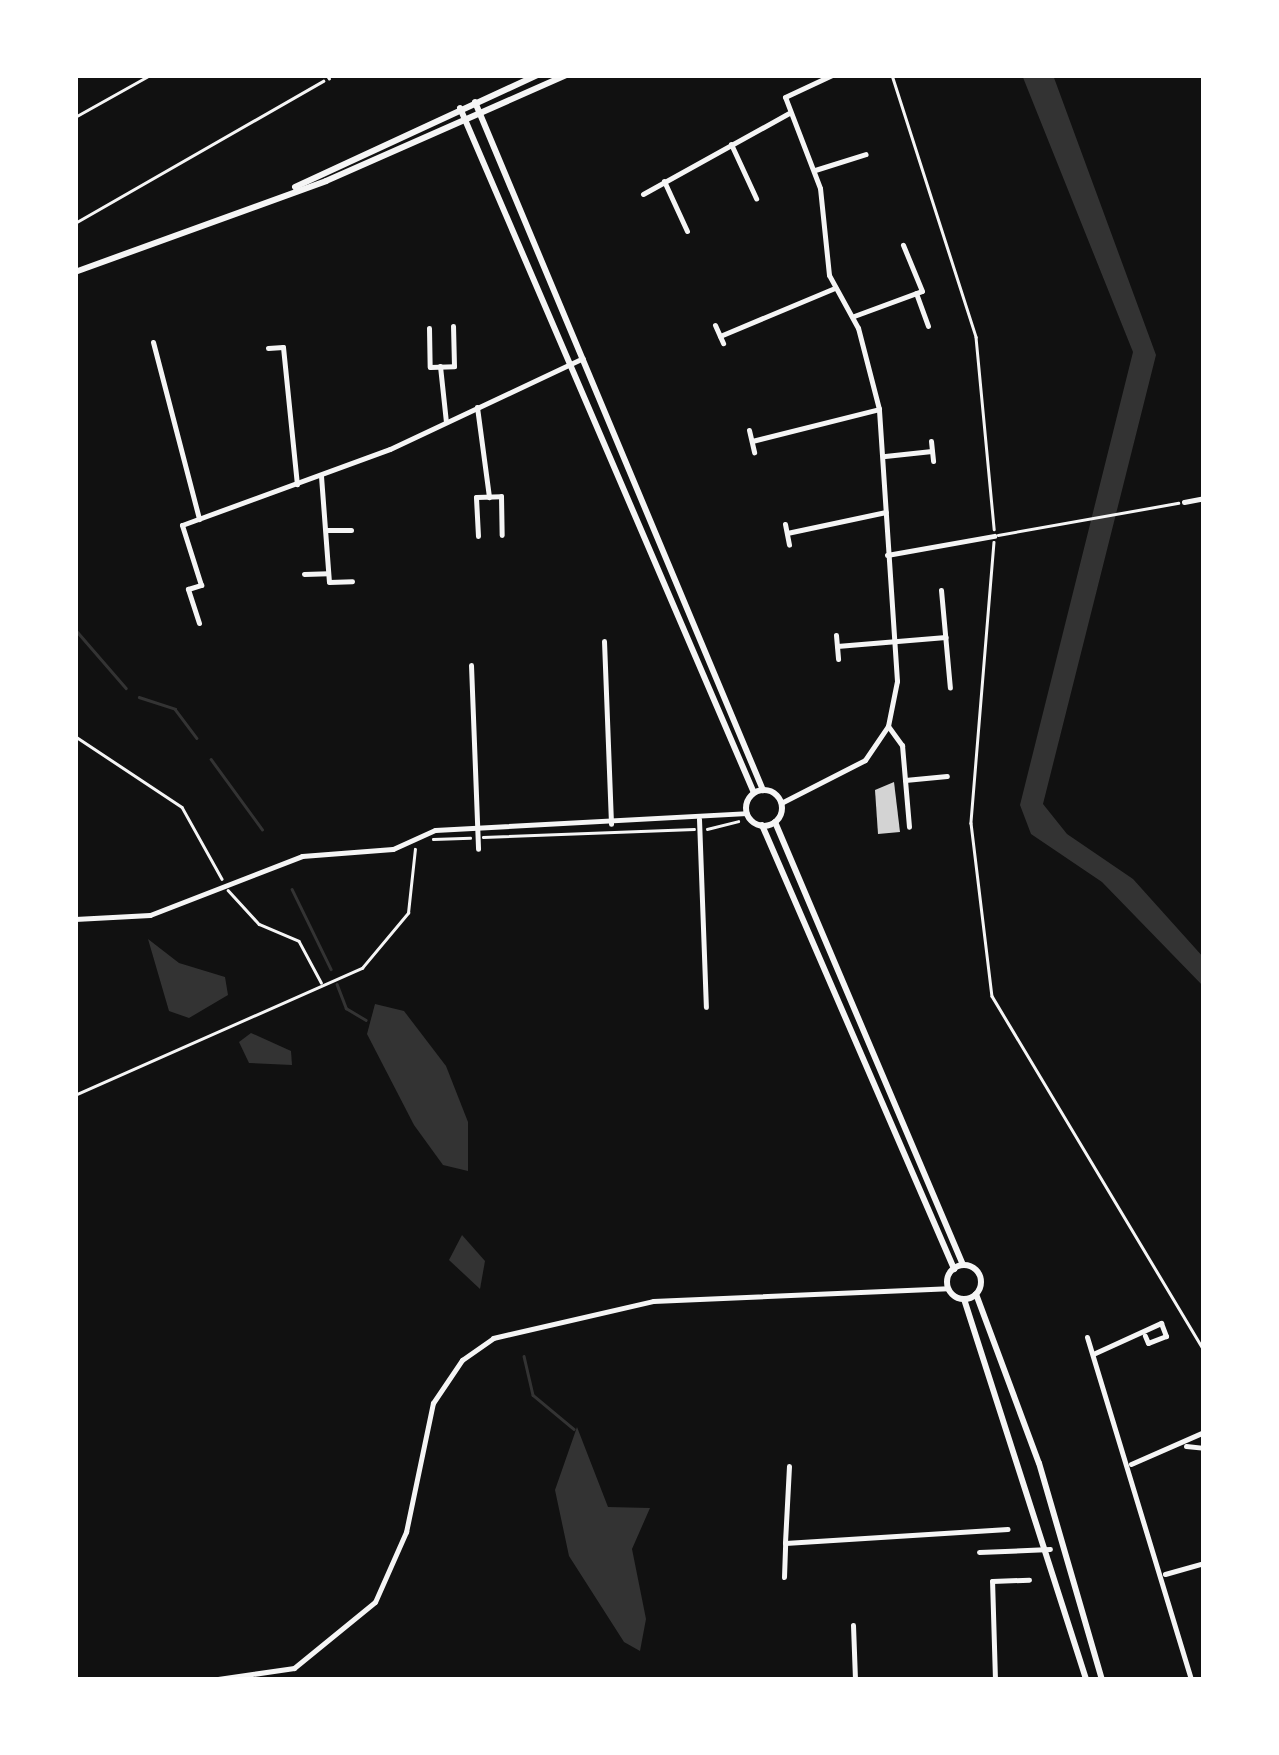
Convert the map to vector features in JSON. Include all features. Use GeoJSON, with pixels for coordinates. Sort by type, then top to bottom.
{"type":"FeatureCollection","features":[{"type":"Feature","properties":{"kind":"street"},"geometry":{"type":"LineString","coordinates":[[272,198],[537,75]]}},
{"type":"Feature","properties":{"kind":"street"},"geometry":{"type":"LineString","coordinates":[[75,272],[465,122],[566,75]]}},
{"type":"Feature","properties":{"kind":"street"},"geometry":{"type":"LineString","coordinates":[[832,75],[784,97],[815,170],[835,288],[853,317],[879,409],[894,642],[888,726],[865,760],[781,804],[775,822],[964,1265],[980,1278],[976,1294],[1040,1462],[1102,1680]]}},
{"type":"Feature","properties":{"kind":"street"},"geometry":{"type":"LineString","coordinates":[[475,102],[763,790],[781,804]]}},
{"type":"Feature","properties":{"kind":"street"},"geometry":{"type":"LineString","coordinates":[[460,108],[754,793],[746,813]]}},
{"type":"Feature","properties":{"kind":"street"},"geometry":{"type":"LineString","coordinates":[[643,194],[790,112]]}},
{"type":"Feature","properties":{"kind":"street"},"geometry":{"type":"LineString","coordinates":[[731,144],[756,198]]}},
{"type":"Feature","properties":{"kind":"street"},"geometry":{"type":"LineString","coordinates":[[815,170],[866,154]]}},
{"type":"Feature","properties":{"kind":"street"},"geometry":{"type":"LineString","coordinates":[[664,181],[687,231]]}},
{"type":"Feature","properties":{"kind":"street"},"geometry":{"type":"LineString","coordinates":[[903,245],[928,326]]}},
{"type":"Feature","properties":{"kind":"street"},"geometry":{"type":"LineString","coordinates":[[716,325],[721,340],[835,288]]}},
{"type":"Feature","properties":{"kind":"street"},"geometry":{"type":"LineString","coordinates":[[853,317],[916,293]]}},
{"type":"Feature","properties":{"kind":"street"},"geometry":{"type":"LineString","coordinates":[[428,328],[430,366],[454,366],[452,326]]}},
{"type":"Feature","properties":{"kind":"street"},"geometry":{"type":"LineString","coordinates":[[153,342],[198,519]]}},
{"type":"Feature","properties":{"kind":"street"},"geometry":{"type":"LineString","coordinates":[[268,348],[283,347],[296,484]]}},
{"type":"Feature","properties":{"kind":"street"},"geometry":{"type":"LineString","coordinates":[[199,623],[188,588],[200,585],[182,524],[321,476],[583,358]]}},
{"type":"Feature","properties":{"kind":"street"},"geometry":{"type":"LineString","coordinates":[[440,366],[446,422]]}},
{"type":"Feature","properties":{"kind":"street"},"geometry":{"type":"LineString","coordinates":[[477,407],[489,497]]}},
{"type":"Feature","properties":{"kind":"street"},"geometry":{"type":"LineString","coordinates":[[752,441],[879,409]]}},
{"type":"Feature","properties":{"kind":"street"},"geometry":{"type":"LineString","coordinates":[[749,430],[754,452]]}},
{"type":"Feature","properties":{"kind":"street"},"geometry":{"type":"LineString","coordinates":[[931,441],[933,461]]}},
{"type":"Feature","properties":{"kind":"street"},"geometry":{"type":"LineString","coordinates":[[885,456],[932,450]]}},
{"type":"Feature","properties":{"kind":"street"},"geometry":{"type":"LineString","coordinates":[[321,476],[329,582],[352,581]]}},
{"type":"Feature","properties":{"kind":"street"},"geometry":{"type":"LineString","coordinates":[[478,536],[476,497],[500,496],[502,535]]}},
{"type":"Feature","properties":{"kind":"street"},"geometry":{"type":"LineString","coordinates":[[1184,502],[1204,498]]}},
{"type":"Feature","properties":{"kind":"street"},"geometry":{"type":"LineString","coordinates":[[787,533],[886,512]]}},
{"type":"Feature","properties":{"kind":"street"},"geometry":{"type":"LineString","coordinates":[[785,524],[789,545]]}},
{"type":"Feature","properties":{"kind":"street"},"geometry":{"type":"LineString","coordinates":[[327,530],[351,530]]}},
{"type":"Feature","properties":{"kind":"street"},"geometry":{"type":"LineString","coordinates":[[887,555],[994,536]]}},
{"type":"Feature","properties":{"kind":"street"},"geometry":{"type":"LineString","coordinates":[[304,574],[328,573]]}},
{"type":"Feature","properties":{"kind":"street"},"geometry":{"type":"LineString","coordinates":[[941,590],[950,688]]}},
{"type":"Feature","properties":{"kind":"street"},"geometry":{"type":"LineString","coordinates":[[836,634],[838,659]]}},
{"type":"Feature","properties":{"kind":"street"},"geometry":{"type":"LineString","coordinates":[[837,646],[946,637]]}},
{"type":"Feature","properties":{"kind":"street"},"geometry":{"type":"LineString","coordinates":[[604,641],[611,824]]}},
{"type":"Feature","properties":{"kind":"street"},"geometry":{"type":"LineString","coordinates":[[471,665],[478,849]]}},
{"type":"Feature","properties":{"kind":"street"},"geometry":{"type":"LineString","coordinates":[[888,726],[902,744],[909,827]]}},
{"type":"Feature","properties":{"kind":"street"},"geometry":{"type":"LineString","coordinates":[[905,780],[947,776]]}},
{"type":"Feature","properties":{"kind":"street"},"geometry":{"type":"LineString","coordinates":[[754,793],[763,790]]}},
{"type":"Feature","properties":{"kind":"street"},"geometry":{"type":"LineString","coordinates":[[75,919],[150,915],[302,856],[410,842],[478,828],[611,824],[746,813],[762,826],[954,1268],[948,1288]]}},
{"type":"Feature","properties":{"kind":"street"},"geometry":{"type":"LineString","coordinates":[[698,819],[706,1007]]}},
{"type":"Feature","properties":{"kind":"street"},"geometry":{"type":"LineString","coordinates":[[762,826],[775,822]]}},
{"type":"Feature","properties":{"kind":"street"},"geometry":{"type":"LineString","coordinates":[[954,1268],[964,1265]]}},
{"type":"Feature","properties":{"kind":"street"},"geometry":{"type":"LineString","coordinates":[[211,1680],[312,1659],[374,1602],[406,1532],[433,1403],[462,1360],[490,1340],[653,1300],[948,1288],[964,1300],[1050,1548],[1086,1680]]}},
{"type":"Feature","properties":{"kind":"street"},"geometry":{"type":"LineString","coordinates":[[964,1300],[976,1294]]}},
{"type":"Feature","properties":{"kind":"street"},"geometry":{"type":"LineString","coordinates":[[1093,1354],[1145,1336],[1162,1323],[1166,1336],[1148,1342],[1145,1336]]}},
{"type":"Feature","properties":{"kind":"street"},"geometry":{"type":"LineString","coordinates":[[1087,1336],[1131,1464],[1191,1680]]}},
{"type":"Feature","properties":{"kind":"street"},"geometry":{"type":"LineString","coordinates":[[1131,1464],[1186,1446],[1204,1432]]}},
{"type":"Feature","properties":{"kind":"street"},"geometry":{"type":"LineString","coordinates":[[1186,1446],[1204,1448]]}},
{"type":"Feature","properties":{"kind":"street"},"geometry":{"type":"LineString","coordinates":[[784,1577],[789,1466]]}},
{"type":"Feature","properties":{"kind":"street"},"geometry":{"type":"LineString","coordinates":[[785,1543],[1008,1529]]}},
{"type":"Feature","properties":{"kind":"street"},"geometry":{"type":"LineString","coordinates":[[980,1552],[1050,1548]]}},
{"type":"Feature","properties":{"kind":"street"},"geometry":{"type":"LineString","coordinates":[[1164,1574],[1204,1564]]}},
{"type":"Feature","properties":{"kind":"street"},"geometry":{"type":"LineString","coordinates":[[995,1680],[992,1582],[1029,1580]]}},
{"type":"Feature","properties":{"kind":"street"},"geometry":{"type":"LineString","coordinates":[[853,1625],[855,1680]]}},
{"type":"Feature","properties":{"kind":"lane"},"geometry":{"type":"LineString","coordinates":[[75,118],[150,75]]}},
{"type":"Feature","properties":{"kind":"path"},"geometry":{"type":"LineString","coordinates":[[892,75],[976,337],[994,536],[971,823],[992,996],[1204,1350]]}},
{"type":"Feature","properties":{"kind":"path"},"geometry":{"type":"LineString","coordinates":[[75,222],[328,76]]}},
{"type":"Feature","properties":{"kind":"path"},"geometry":{"type":"LineString","coordinates":[[994,536],[1184,502]]}},
{"type":"Feature","properties":{"kind":"path"},"geometry":{"type":"LineString","coordinates":[[75,736],[182,807],[225,886],[259,924],[299,941],[322,984]]}},
{"type":"Feature","properties":{"kind":"path"},"geometry":{"type":"LineString","coordinates":[[75,1095],[362,968],[408,914],[407,870],[430,839],[699,829],[746,813]]}},
{"type":"Feature","properties":{"kind":"path"},"geometry":{"type":"LineString","coordinates":[[410,842],[417,852]]}},
{"type":"Feature","properties":{"kind":"shaded area"},"geometry":{"type":"Polygon","coordinates":[[[1022,75],[1053,75],[1156,355],[1043,804],[1067,834],[1133,879],[1204,958],[1204,987],[1102,882],[1031,834],[1020,805],[1133,352],[1022,75]]]}},
{"type":"Feature","properties":{"kind":"shaded area"},"geometry":{"type":"Polygon","coordinates":[[[148,939],[179,963],[225,977],[228,995],[189,1018],[169,1011],[148,939]]]}},
{"type":"Feature","properties":{"kind":"shaded area"},"geometry":{"type":"Polygon","coordinates":[[[375,1004],[404,1011],[446,1066],[468,1122],[468,1171],[443,1165],[414,1125],[367,1034],[375,1004]]]}},
{"type":"Feature","properties":{"kind":"shaded area"},"geometry":{"type":"Polygon","coordinates":[[[251,1033],[291,1051],[292,1065],[249,1063],[239,1042],[251,1033]]]}},
{"type":"Feature","properties":{"kind":"shaded area"},"geometry":{"type":"Polygon","coordinates":[[[462,1235],[485,1261],[480,1289],[449,1260],[462,1235]]]}},
{"type":"Feature","properties":{"kind":"shaded area"},"geometry":{"type":"Polygon","coordinates":[[[577,1427],[608,1507],[650,1508],[632,1549],[646,1619],[640,1651],[624,1642],[569,1556],[555,1490],[577,1427]]]}},
{"type":"Feature","properties":{"kind":"building"},"geometry":{"type":"Polygon","coordinates":[[[894,782],[900,832],[878,834],[875,790],[894,782]]]}},
{"type":"Feature","properties":{"kind":"waterway"},"geometry":{"type":"LineString","coordinates":[[75,629],[126,688]]}},
{"type":"Feature","properties":{"kind":"waterway"},"geometry":{"type":"LineString","coordinates":[[139,697],[175,709],[197,738]]}},
{"type":"Feature","properties":{"kind":"waterway"},"geometry":{"type":"LineString","coordinates":[[211,759],[262,829]]}},
{"type":"Feature","properties":{"kind":"waterway"},"geometry":{"type":"LineString","coordinates":[[292,889],[331,969]]}},
{"type":"Feature","properties":{"kind":"waterway"},"geometry":{"type":"LineString","coordinates":[[337,984],[346,1008],[366,1020]]}},
{"type":"Feature","properties":{"kind":"waterway"},"geometry":{"type":"LineString","coordinates":[[524,1356],[533,1395],[574,1429]]}}]}
